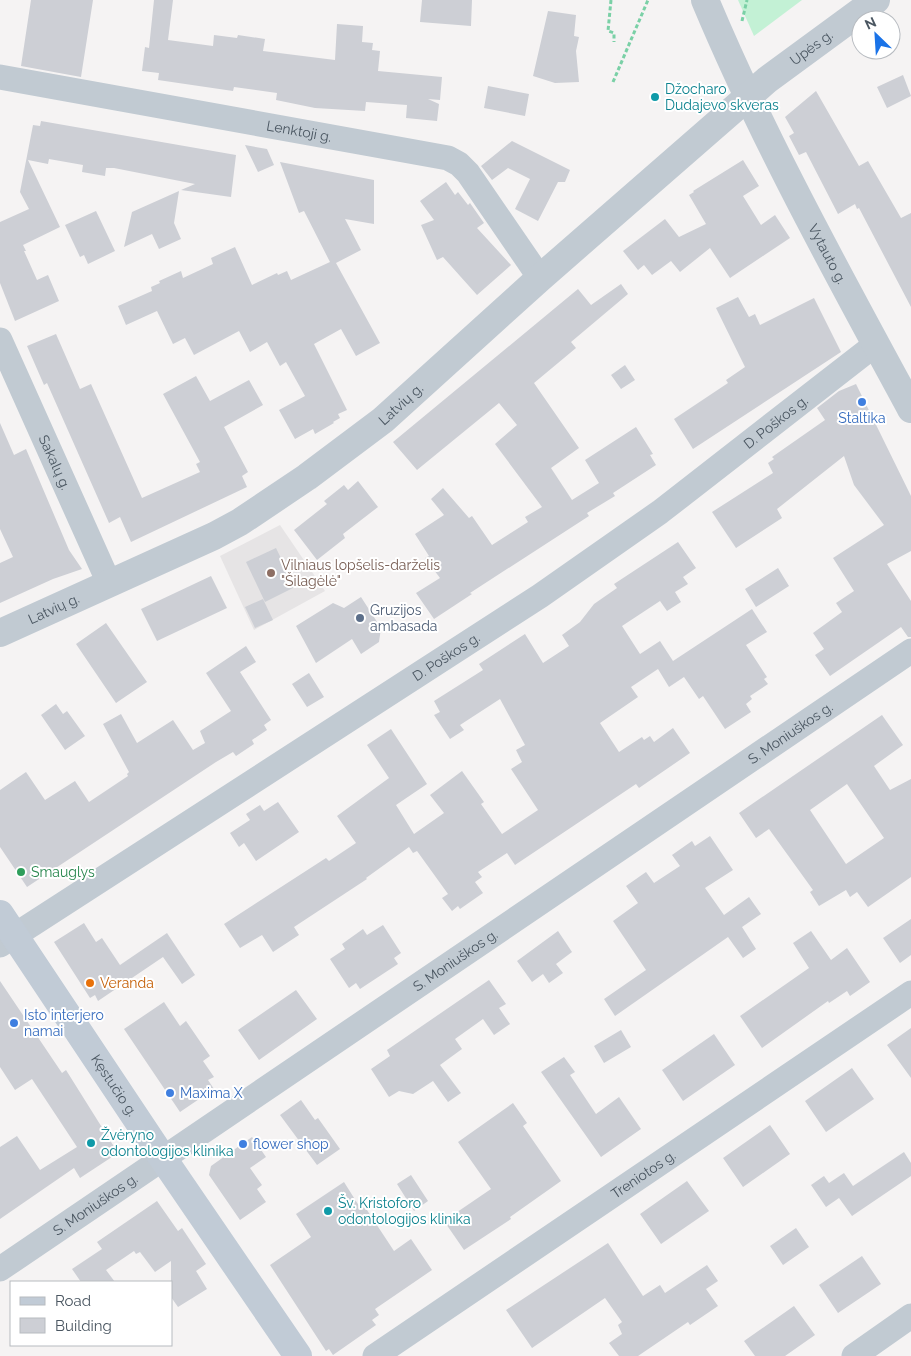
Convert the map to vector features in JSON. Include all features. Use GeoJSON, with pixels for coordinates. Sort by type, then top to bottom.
{"type":"FeatureCollection","features":[{"type":"Feature","properties":{"kind":"main road","name":"Kęstučio g."},"geometry":{"type":"LineString","coordinates":[[5,932],[298,1356]]}},
{"type":"Feature","properties":{"kind":"street","name":"Vytauto g."},"geometry":{"type":"LineString","coordinates":[[705,0],[748,98],[816,234],[911,409]]}},
{"type":"Feature","properties":{"kind":"street","name":"Upės g."},"geometry":{"type":"LineString","coordinates":[[748,98],[767,80],[876,0]]}},
{"type":"Feature","properties":{"kind":"street","name":"Lenktoji g."},"geometry":{"type":"LineString","coordinates":[[0,77],[448,158],[459,164],[468,173],[540,278]]}},
{"type":"Feature","properties":{"kind":"street","name":"Latvių g."},"geometry":{"type":"LineString","coordinates":[[0,632],[218,534],[240,522],[308,477],[383,420],[540,278],[748,98]]}},
{"type":"Feature","properties":{"kind":"street","name":"Sakalų g."},"geometry":{"type":"LineString","coordinates":[[0,340],[109,583]]}},
{"type":"Feature","properties":{"kind":"street","name":"D. Poškos g."},"geometry":{"type":"LineString","coordinates":[[5,932],[540,596],[660,512],[876,344]]}},
{"type":"Feature","properties":{"kind":"street","name":"S. Moniuškos g."},"geometry":{"type":"LineString","coordinates":[[0,1269],[911,652]]}},
{"type":"Feature","properties":{"kind":"street","name":"Treniotos g."},"geometry":{"type":"LineString","coordinates":[[375,1356],[911,993]]}},
{"type":"Feature","properties":{"kind":"street"},"geometry":{"type":"LineString","coordinates":[[854,1356],[911,1316]]}},
{"type":"Feature","properties":{"kind":"path"},"geometry":{"type":"LineString","coordinates":[[611,0],[608,31],[614,34],[614,42]]}},
{"type":"Feature","properties":{"kind":"path"},"geometry":{"type":"LineString","coordinates":[[613,82],[648,0]]}},
{"type":"Feature","properties":{"kind":"path"},"geometry":{"type":"LineString","coordinates":[[742,21],[747,0]]}},
{"type":"Feature","properties":{"kind":"shaded area","name":"Vilniaus lopšelis-darželis \"Šilagėlė\""},"geometry":{"type":"Polygon","coordinates":[[[280,525],[325,591],[254,630],[220,556],[280,525]]]}},
{"type":"Feature","properties":{"kind":"green space"},"geometry":{"type":"Polygon","coordinates":[[[738,0],[802,0],[754,36],[738,0]]]}},
{"type":"Feature","properties":{"kind":"building"},"geometry":{"type":"Polygon","coordinates":[[[31,0],[93,0],[81,77],[21,66],[31,0]]]}},
{"type":"Feature","properties":{"kind":"building"},"geometry":{"type":"Polygon","coordinates":[[[154,0],[173,0],[168,40],[213,46],[214,35],[237,38],[238,35],[265,39],[263,51],[335,60],[337,24],[363,26],[362,42],[373,43],[372,50],[380,51],[378,71],[442,77],[440,100],[428,99],[439,104],[437,121],[406,118],[407,105],[366,102],[365,111],[315,108],[276,100],[277,93],[234,87],[233,91],[158,80],[159,73],[142,71],[145,47],[149,48],[154,0]]]}},
{"type":"Feature","properties":{"kind":"building"},"geometry":{"type":"Polygon","coordinates":[[[422,0],[472,0],[471,26],[420,22],[422,0]]]}},
{"type":"Feature","properties":{"kind":"building"},"geometry":{"type":"Polygon","coordinates":[[[548,11],[576,15],[574,36],[579,37],[576,51],[579,82],[555,83],[533,76],[548,11]]]}},
{"type":"Feature","properties":{"kind":"building"},"geometry":{"type":"Polygon","coordinates":[[[903,75],[911,96],[887,108],[877,87],[903,75]]]}},
{"type":"Feature","properties":{"kind":"building"},"geometry":{"type":"Polygon","coordinates":[[[488,86],[529,94],[525,116],[484,108],[488,86]]]}},
{"type":"Feature","properties":{"kind":"building"},"geometry":{"type":"Polygon","coordinates":[[[816,91],[859,166],[868,161],[901,218],[911,213],[911,307],[859,208],[857,209],[855,204],[838,214],[806,152],[799,155],[789,136],[794,133],[785,117],[816,91]]]}},
{"type":"Feature","properties":{"kind":"building"},"geometry":{"type":"Polygon","coordinates":[[[41,121],[236,155],[231,197],[181,190],[195,184],[114,168],[106,168],[105,176],[82,172],[83,165],[49,159],[48,164],[28,160],[60,227],[23,245],[26,251],[24,251],[37,280],[48,275],[59,301],[15,321],[0,283],[0,222],[29,209],[20,192],[33,125],[40,126],[41,121]]]}},
{"type":"Feature","properties":{"kind":"building"},"geometry":{"type":"Polygon","coordinates":[[[512,141],[570,170],[565,182],[558,182],[538,221],[515,209],[530,179],[508,168],[492,180],[481,166],[512,141]]]}},
{"type":"Feature","properties":{"kind":"building"},"geometry":{"type":"Polygon","coordinates":[[[245,145],[267,149],[274,165],[258,172],[245,145]]]}},
{"type":"Feature","properties":{"kind":"building"},"geometry":{"type":"Polygon","coordinates":[[[743,160],[759,186],[743,196],[761,225],[775,215],[790,238],[730,278],[710,248],[680,272],[671,261],[652,275],[644,265],[638,270],[623,251],[665,219],[679,237],[706,224],[689,195],[743,160]]]}},
{"type":"Feature","properties":{"kind":"building"},"geometry":{"type":"Polygon","coordinates":[[[280,162],[374,180],[374,224],[345,219],[361,250],[336,263],[380,343],[356,356],[341,329],[314,344],[347,410],[338,414],[340,418],[334,423],[315,434],[313,429],[295,439],[279,410],[305,396],[286,362],[280,366],[267,342],[250,352],[239,331],[194,355],[185,338],[173,344],[157,311],[126,325],[118,306],[152,291],[151,287],[160,283],[159,281],[181,271],[183,278],[213,264],[211,258],[235,247],[252,285],[277,273],[278,275],[287,271],[291,280],[330,262],[304,211],[299,213],[280,162]]]}},
{"type":"Feature","properties":{"kind":"building"},"geometry":{"type":"Polygon","coordinates":[[[446,182],[455,195],[458,192],[468,205],[470,203],[484,223],[477,228],[511,265],[477,295],[443,257],[437,260],[421,225],[434,220],[420,201],[446,182]]]}},
{"type":"Feature","properties":{"kind":"building"},"geometry":{"type":"Polygon","coordinates":[[[179,191],[174,223],[181,239],[159,249],[152,234],[124,247],[132,212],[179,191]]]}},
{"type":"Feature","properties":{"kind":"building"},"geometry":{"type":"Polygon","coordinates":[[[96,211],[115,251],[88,264],[84,255],[80,257],[65,225],[96,211]]]}},
{"type":"Feature","properties":{"kind":"building"},"geometry":{"type":"Polygon","coordinates":[[[621,284],[628,294],[571,342],[576,348],[534,383],[579,448],[551,468],[572,500],[599,483],[585,460],[636,427],[653,454],[650,455],[656,465],[613,493],[615,496],[587,513],[589,516],[470,593],[472,594],[434,619],[416,593],[440,578],[425,558],[429,556],[415,534],[444,515],[431,499],[443,488],[469,518],[472,516],[492,545],[528,522],[525,517],[542,507],[495,444],[517,425],[499,403],[417,470],[393,442],[578,289],[591,305],[621,284]]]}},
{"type":"Feature","properties":{"kind":"building"},"geometry":{"type":"Polygon","coordinates":[[[738,297],[749,317],[755,314],[760,325],[814,298],[841,352],[693,449],[674,419],[728,383],[726,380],[745,367],[716,308],[738,297]]]}},
{"type":"Feature","properties":{"kind":"building"},"geometry":{"type":"Polygon","coordinates":[[[56,334],[80,389],[91,384],[142,498],[200,472],[196,464],[200,462],[163,394],[196,376],[210,401],[249,380],[263,405],[224,427],[248,472],[242,476],[247,487],[131,542],[120,517],[109,523],[47,383],[44,385],[27,346],[56,334]]]}},
{"type":"Feature","properties":{"kind":"building"},"geometry":{"type":"Polygon","coordinates":[[[625,365],[635,380],[621,389],[611,375],[625,365]]]}},
{"type":"Feature","properties":{"kind":"building"},"geometry":{"type":"Polygon","coordinates":[[[856,384],[911,496],[911,551],[887,564],[911,601],[911,637],[908,637],[901,627],[830,676],[815,655],[824,649],[813,633],[842,612],[836,603],[854,591],[833,558],[884,525],[854,485],[844,456],[777,509],[782,518],[736,548],[712,512],[773,473],[768,463],[774,459],[772,457],[825,420],[817,408],[839,391],[856,384]]]}},
{"type":"Feature","properties":{"kind":"building"},"geometry":{"type":"Polygon","coordinates":[[[0,423],[14,455],[26,449],[69,550],[82,569],[53,579],[0,603],[0,563],[13,557],[0,529],[0,423]]]}},
{"type":"Feature","properties":{"kind":"building"},"geometry":{"type":"Polygon","coordinates":[[[358,481],[378,507],[343,534],[345,538],[317,560],[294,530],[327,504],[324,501],[344,485],[348,490],[358,481]]]}},
{"type":"Feature","properties":{"kind":"building"},"geometry":{"type":"Polygon","coordinates":[[[678,542],[696,568],[683,577],[688,584],[675,592],[681,602],[667,611],[660,601],[622,626],[640,654],[660,641],[673,661],[752,609],[767,632],[746,645],[767,677],[764,679],[768,684],[750,696],[752,699],[746,704],[751,712],[725,729],[703,696],[699,699],[684,677],[669,687],[658,669],[631,687],[638,697],[600,723],[619,752],[642,737],[644,740],[650,736],[654,742],[673,728],[690,753],[639,788],[636,784],[515,865],[507,853],[478,872],[482,877],[475,882],[483,893],[460,909],[458,906],[452,911],[442,898],[448,894],[417,851],[413,853],[409,847],[367,879],[294,927],[299,935],[273,952],[262,935],[240,948],[224,924],[326,858],[329,861],[356,843],[337,816],[389,778],[367,745],[391,729],[427,784],[396,805],[414,834],[444,813],[430,795],[462,771],[484,802],[481,804],[502,834],[538,810],[511,769],[522,762],[516,750],[525,745],[500,699],[460,725],[464,730],[450,739],[434,715],[440,712],[434,701],[483,670],[479,664],[525,634],[543,663],[569,646],[562,635],[580,622],[594,604],[617,588],[614,584],[678,542]]]}},
{"type":"Feature","properties":{"kind":"building"},"geometry":{"type":"Polygon","coordinates":[[[276,548],[295,587],[265,602],[246,562],[276,548]]]}},
{"type":"Feature","properties":{"kind":"building"},"geometry":{"type":"Polygon","coordinates":[[[778,568],[789,586],[756,607],[745,589],[778,568]]]}},
{"type":"Feature","properties":{"kind":"building"},"geometry":{"type":"Polygon","coordinates":[[[211,576],[227,608],[157,641],[141,609],[211,576]]]}},
{"type":"Feature","properties":{"kind":"building"},"geometry":{"type":"Polygon","coordinates":[[[361,597],[381,628],[379,642],[361,654],[352,639],[316,663],[296,626],[333,603],[344,608],[361,597]]]}},
{"type":"Feature","properties":{"kind":"building"},"geometry":{"type":"Polygon","coordinates":[[[263,599],[273,620],[255,628],[245,607],[263,599]]]}},
{"type":"Feature","properties":{"kind":"building"},"geometry":{"type":"Polygon","coordinates":[[[106,623],[147,682],[116,703],[76,644],[106,623]]]}},
{"type":"Feature","properties":{"kind":"building"},"geometry":{"type":"Polygon","coordinates":[[[246,646],[256,662],[240,672],[271,720],[264,725],[267,730],[252,740],[254,744],[236,756],[233,752],[216,762],[27,887],[0,847],[0,790],[26,772],[45,800],[75,781],[89,802],[128,776],[129,772],[103,724],[121,714],[137,743],[173,720],[193,750],[205,743],[200,731],[231,711],[206,673],[246,646]]]}},
{"type":"Feature","properties":{"kind":"building"},"geometry":{"type":"Polygon","coordinates":[[[309,673],[324,697],[307,707],[292,684],[309,673]]]}},
{"type":"Feature","properties":{"kind":"building"},"geometry":{"type":"Polygon","coordinates":[[[56,704],[63,714],[67,711],[85,736],[65,750],[41,715],[56,704]]]}},
{"type":"Feature","properties":{"kind":"building"},"geometry":{"type":"Polygon","coordinates":[[[882,715],[903,745],[874,766],[890,790],[911,779],[911,877],[868,907],[857,892],[850,897],[846,890],[819,906],[810,892],[813,890],[769,829],[756,838],[739,813],[882,715]],[[847,784],[810,810],[846,864],[884,838],[847,784]]]}},
{"type":"Feature","properties":{"kind":"building"},"geometry":{"type":"Polygon","coordinates":[[[278,802],[299,832],[256,861],[244,843],[239,847],[230,833],[250,820],[246,814],[260,805],[264,811],[278,802]]]}},
{"type":"Feature","properties":{"kind":"building"},"geometry":{"type":"Polygon","coordinates":[[[710,836],[733,870],[705,888],[724,915],[749,897],[761,914],[742,927],[756,949],[743,958],[728,937],[615,1016],[604,999],[646,970],[613,921],[638,903],[626,886],[646,872],[654,883],[680,866],[672,855],[692,841],[695,846],[710,836]]]}},
{"type":"Feature","properties":{"kind":"building"},"geometry":{"type":"Polygon","coordinates":[[[911,919],[911,955],[900,963],[883,938],[911,919]]]}},
{"type":"Feature","properties":{"kind":"building"},"geometry":{"type":"Polygon","coordinates":[[[84,923],[96,942],[102,938],[120,965],[167,933],[195,975],[182,984],[163,957],[98,1001],[95,995],[90,998],[54,942],[84,923]]]}},
{"type":"Feature","properties":{"kind":"building"},"geometry":{"type":"Polygon","coordinates":[[[383,925],[401,953],[394,958],[398,964],[360,989],[356,983],[349,988],[330,959],[345,949],[342,944],[363,929],[367,935],[383,925]]]}},
{"type":"Feature","properties":{"kind":"building"},"geometry":{"type":"Polygon","coordinates":[[[558,931],[572,952],[556,964],[563,973],[549,983],[543,974],[532,982],[517,961],[558,931]]]}},
{"type":"Feature","properties":{"kind":"building"},"geometry":{"type":"Polygon","coordinates":[[[811,931],[831,960],[847,948],[870,982],[850,996],[847,991],[829,1003],[828,1001],[762,1048],[740,1016],[809,968],[793,943],[811,931]]]}},
{"type":"Feature","properties":{"kind":"building"},"geometry":{"type":"Polygon","coordinates":[[[489,980],[506,1004],[499,1008],[510,1024],[494,1035],[483,1019],[455,1039],[462,1049],[440,1065],[461,1093],[448,1102],[433,1081],[413,1094],[399,1091],[389,1097],[371,1069],[390,1056],[387,1050],[489,980]]]}},
{"type":"Feature","properties":{"kind":"building"},"geometry":{"type":"Polygon","coordinates":[[[0,981],[62,1073],[66,1070],[118,1153],[80,1178],[74,1168],[0,1219],[0,1147],[17,1136],[40,1170],[77,1147],[32,1079],[15,1090],[0,1067],[0,981]]]}},
{"type":"Feature","properties":{"kind":"building"},"geometry":{"type":"Polygon","coordinates":[[[296,990],[317,1019],[259,1060],[238,1030],[296,990]]]}},
{"type":"Feature","properties":{"kind":"building"},"geometry":{"type":"Polygon","coordinates":[[[164,1002],[180,1026],[186,1021],[210,1056],[203,1061],[214,1077],[208,1080],[214,1089],[180,1112],[124,1029],[164,1002]]]}},
{"type":"Feature","properties":{"kind":"building"},"geometry":{"type":"Polygon","coordinates":[[[911,1028],[911,1078],[887,1045],[911,1028]]]}},
{"type":"Feature","properties":{"kind":"building"},"geometry":{"type":"Polygon","coordinates":[[[621,1030],[631,1047],[604,1063],[594,1046],[621,1030]]]}},
{"type":"Feature","properties":{"kind":"building"},"geometry":{"type":"Polygon","coordinates":[[[714,1034],[735,1065],[683,1101],[662,1070],[714,1034]]]}},
{"type":"Feature","properties":{"kind":"building"},"geometry":{"type":"Polygon","coordinates":[[[564,1057],[575,1072],[570,1075],[596,1114],[619,1097],[641,1129],[601,1157],[541,1072],[564,1057]]]}},
{"type":"Feature","properties":{"kind":"building"},"geometry":{"type":"Polygon","coordinates":[[[852,1068],[874,1099],[826,1132],[805,1101],[852,1068]]]}},
{"type":"Feature","properties":{"kind":"building"},"geometry":{"type":"Polygon","coordinates":[[[301,1100],[315,1120],[318,1118],[340,1149],[317,1165],[280,1115],[301,1100]]]}},
{"type":"Feature","properties":{"kind":"building"},"geometry":{"type":"Polygon","coordinates":[[[513,1103],[527,1123],[523,1126],[561,1181],[510,1217],[511,1219],[464,1250],[444,1221],[491,1189],[458,1142],[513,1103]]]}},
{"type":"Feature","properties":{"kind":"building"},"geometry":{"type":"Polygon","coordinates":[[[770,1125],[790,1154],[743,1187],[723,1158],[770,1125]]]}},
{"type":"Feature","properties":{"kind":"building"},"geometry":{"type":"Polygon","coordinates":[[[252,1137],[266,1157],[250,1168],[262,1185],[257,1189],[266,1202],[240,1220],[209,1175],[211,1166],[252,1137]]]}},
{"type":"Feature","properties":{"kind":"building"},"geometry":{"type":"Polygon","coordinates":[[[904,1152],[911,1163],[911,1176],[852,1216],[839,1198],[826,1207],[811,1185],[824,1176],[829,1183],[844,1173],[853,1186],[904,1152]]]}},
{"type":"Feature","properties":{"kind":"building"},"geometry":{"type":"Polygon","coordinates":[[[411,1175],[428,1201],[414,1211],[397,1184],[411,1175]]]}},
{"type":"Feature","properties":{"kind":"building"},"geometry":{"type":"Polygon","coordinates":[[[687,1181],[709,1211],[661,1244],[640,1214],[687,1181]]]}},
{"type":"Feature","properties":{"kind":"building"},"geometry":{"type":"Polygon","coordinates":[[[344,1182],[361,1209],[365,1207],[394,1251],[411,1239],[432,1270],[375,1309],[379,1315],[372,1320],[376,1325],[333,1355],[329,1349],[326,1351],[270,1265],[311,1237],[296,1214],[344,1182]]]}},
{"type":"Feature","properties":{"kind":"building"},"geometry":{"type":"Polygon","coordinates":[[[157,1201],[178,1231],[182,1228],[206,1264],[196,1271],[207,1289],[178,1307],[172,1298],[171,1261],[155,1272],[140,1252],[136,1254],[134,1251],[106,1270],[114,1281],[80,1281],[72,1269],[102,1249],[97,1242],[157,1201]]]}},
{"type":"Feature","properties":{"kind":"building"},"geometry":{"type":"Polygon","coordinates":[[[796,1228],[809,1247],[783,1265],[770,1246],[796,1228]]]}},
{"type":"Feature","properties":{"kind":"building"},"geometry":{"type":"Polygon","coordinates":[[[608,1243],[643,1296],[660,1285],[665,1293],[707,1265],[718,1281],[706,1289],[718,1306],[690,1325],[688,1322],[638,1356],[619,1356],[609,1343],[622,1334],[618,1325],[622,1322],[605,1298],[532,1348],[506,1310],[608,1243]]]}},
{"type":"Feature","properties":{"kind":"building"},"geometry":{"type":"Polygon","coordinates":[[[862,1256],[881,1284],[838,1313],[819,1285],[862,1256]]]}},
{"type":"Feature","properties":{"kind":"building"},"geometry":{"type":"Polygon","coordinates":[[[794,1306],[815,1335],[785,1356],[755,1356],[744,1341],[794,1306]]]}},
{"type":"Feature","properties":{"kind":"place","name":"Džocharo Dudajevo skveras"},"geometry":{"type":"Point","coordinates":[655,97]}},
{"type":"Feature","properties":{"kind":"place","name":"Staltika"},"geometry":{"type":"Point","coordinates":[862,402]}},
{"type":"Feature","properties":{"kind":"place","name":"Vilniaus lopšelis-darželis \"Šilagėlė\""},"geometry":{"type":"Point","coordinates":[271,573]}},
{"type":"Feature","properties":{"kind":"place","name":"Gruzijos ambasada"},"geometry":{"type":"Point","coordinates":[360,618]}},
{"type":"Feature","properties":{"kind":"place","name":"Smauglys"},"geometry":{"type":"Point","coordinates":[21,872]}},
{"type":"Feature","properties":{"kind":"place","name":"Veranda"},"geometry":{"type":"Point","coordinates":[90,983]}},
{"type":"Feature","properties":{"kind":"place","name":"Isto interjero namai"},"geometry":{"type":"Point","coordinates":[14,1023]}},
{"type":"Feature","properties":{"kind":"place","name":"Maxima X"},"geometry":{"type":"Point","coordinates":[170,1093]}},
{"type":"Feature","properties":{"kind":"place","name":"Žvėryno odontologijos klinika"},"geometry":{"type":"Point","coordinates":[91,1143]}},
{"type":"Feature","properties":{"kind":"place","name":"flower shop"},"geometry":{"type":"Point","coordinates":[243,1144]}},
{"type":"Feature","properties":{"kind":"place","name":"Šv. Kristoforo odontologijos klinika"},"geometry":{"type":"Point","coordinates":[328,1211]}}]}
